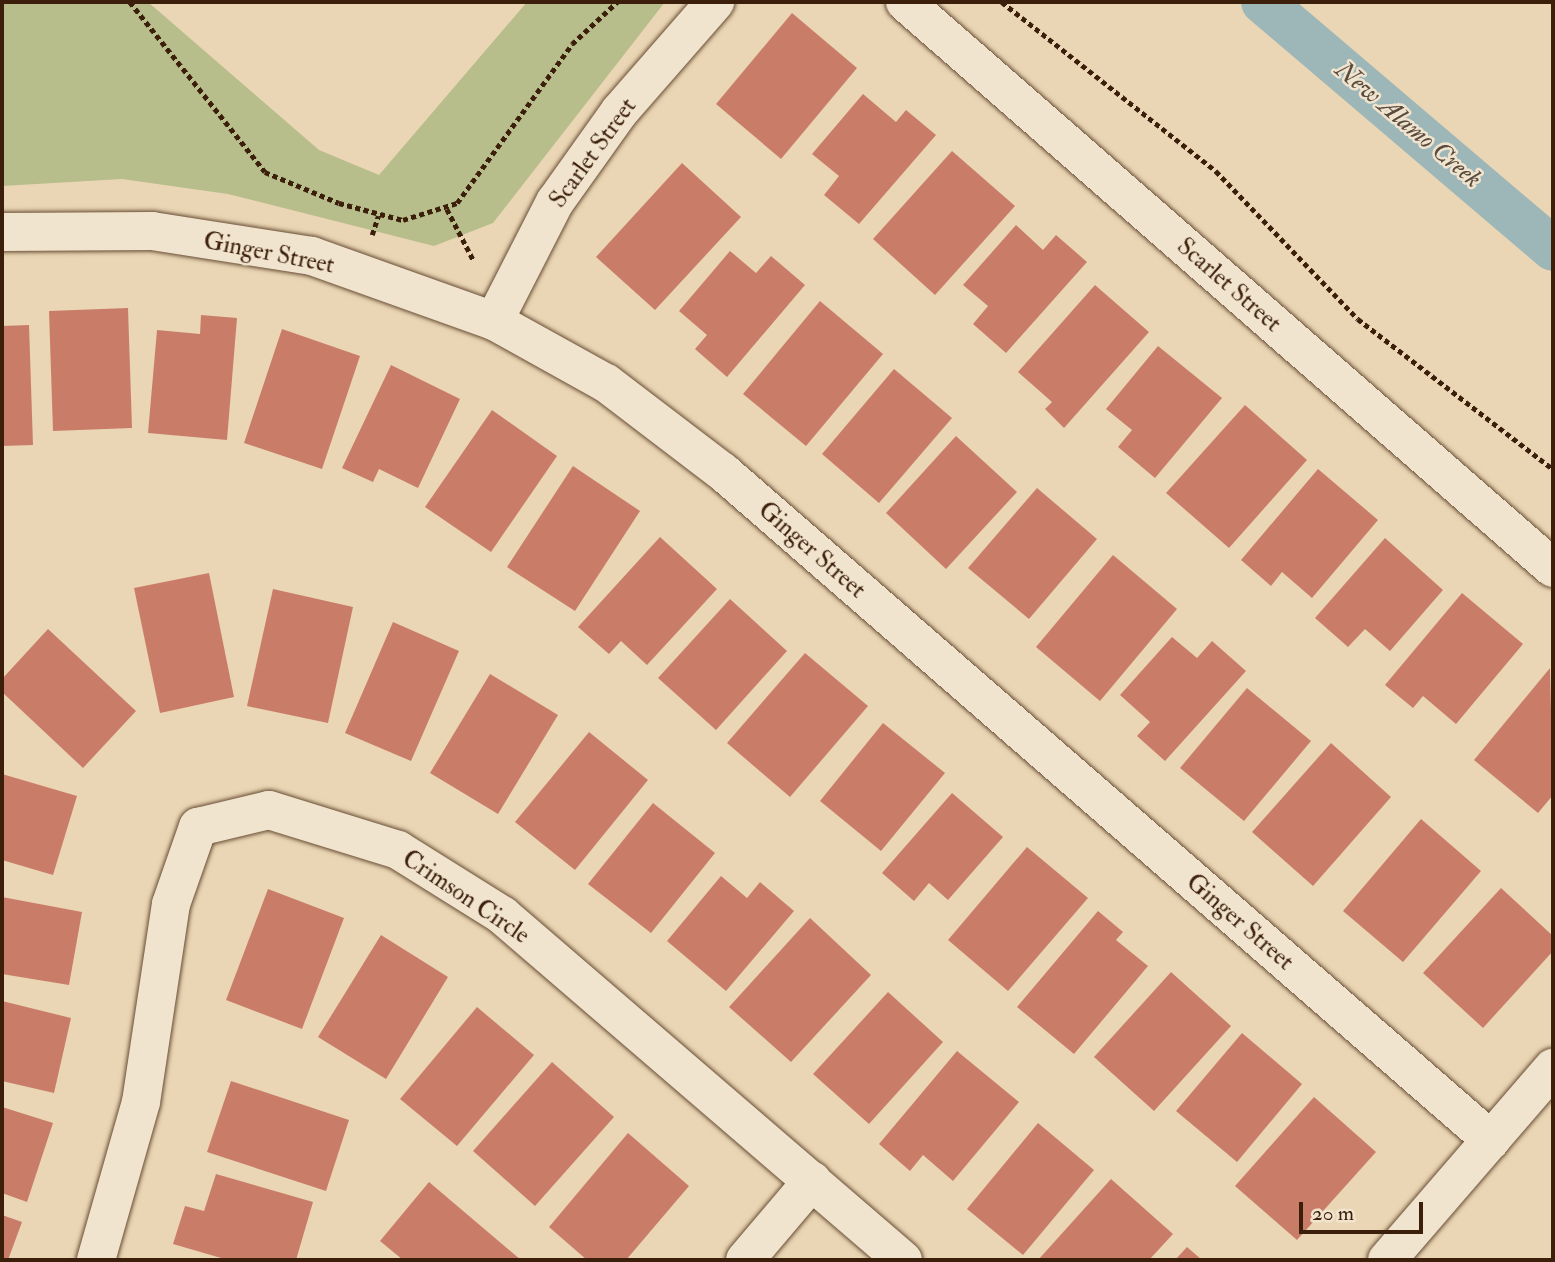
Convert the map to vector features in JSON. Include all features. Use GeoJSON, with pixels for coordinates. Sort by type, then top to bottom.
{"type":"FeatureCollection","features":[{"type":"Feature","properties":{"kind":"street","name":"Scarlet Street"},"geometry":{"type":"LineString","coordinates":[[494,321],[555,202],[620,111],[715,2]]}},
{"type":"Feature","properties":{"kind":"street","name":"Scarlet Street"},"geometry":{"type":"LineString","coordinates":[[905,2],[1553,568]]}},
{"type":"Feature","properties":{"kind":"street","name":"Ginger Street"},"geometry":{"type":"LineString","coordinates":[[2,232],[152,231],[312,256],[494,321],[606,383],[723,472],[1491,1140]]}},
{"type":"Feature","properties":{"kind":"street","name":"Crimson Circle"},"geometry":{"type":"LineString","coordinates":[[96,1260],[141,1102],[171,904],[198,827],[269,810],[398,850],[502,915],[903,1260]]}},
{"type":"Feature","properties":{"kind":"street"},"geometry":{"type":"LineString","coordinates":[[1387,1260],[1553,1068]]}},
{"type":"Feature","properties":{"kind":"street"},"geometry":{"type":"LineString","coordinates":[[745,1260],[812,1181]]}},
{"type":"Feature","properties":{"kind":"path"},"geometry":{"type":"LineString","coordinates":[[130,2],[265,172],[378,216],[404,220],[447,209],[572,44],[617,2]]}},
{"type":"Feature","properties":{"kind":"path"},"geometry":{"type":"LineString","coordinates":[[1002,2],[1216,171],[1357,319],[1553,469]]}},
{"type":"Feature","properties":{"kind":"path"},"geometry":{"type":"LineString","coordinates":[[447,209],[474,261]]}},
{"type":"Feature","properties":{"kind":"path"},"geometry":{"type":"LineString","coordinates":[[372,236],[378,216]]}},
{"type":"Feature","properties":{"kind":"green space"},"geometry":{"type":"Polygon","coordinates":[[[2,2],[148,2],[319,150],[379,175],[527,2],[665,2],[493,223],[434,246],[228,194],[122,179],[2,186],[2,2]]]}},
{"type":"Feature","properties":{"kind":"building"},"geometry":{"type":"Polygon","coordinates":[[[792,13],[857,68],[781,159],[716,104],[792,13]]]}},
{"type":"Feature","properties":{"kind":"building"},"geometry":{"type":"Polygon","coordinates":[[[863,94],[896,122],[906,110],[936,135],[859,224],[824,195],[839,176],[812,154],[863,94]]]}},
{"type":"Feature","properties":{"kind":"building"},"geometry":{"type":"Polygon","coordinates":[[[952,151],[1015,206],[935,295],[873,239],[952,151]]]}},
{"type":"Feature","properties":{"kind":"building"},"geometry":{"type":"Polygon","coordinates":[[[682,163],[741,217],[655,310],[596,257],[682,163]]]}},
{"type":"Feature","properties":{"kind":"building"},"geometry":{"type":"Polygon","coordinates":[[[1016,225],[1043,250],[1056,235],[1087,262],[1006,353],[973,324],[988,306],[963,285],[1016,225]]]}},
{"type":"Feature","properties":{"kind":"building"},"geometry":{"type":"Polygon","coordinates":[[[730,251],[756,273],[771,256],[805,285],[727,377],[695,349],[707,335],[679,311],[730,251]]]}},
{"type":"Feature","properties":{"kind":"building"},"geometry":{"type":"Polygon","coordinates":[[[1095,285],[1149,332],[1064,428],[1045,409],[1052,402],[1018,372],[1095,285]]]}},
{"type":"Feature","properties":{"kind":"building"},"geometry":{"type":"Polygon","coordinates":[[[820,301],[883,354],[806,446],[743,394],[820,301]]]}},
{"type":"Feature","properties":{"kind":"building"},"geometry":{"type":"Polygon","coordinates":[[[128,308],[132,428],[53,431],[49,311],[128,308]]]}},
{"type":"Feature","properties":{"kind":"building"},"geometry":{"type":"Polygon","coordinates":[[[201,315],[237,318],[227,440],[148,433],[157,330],[200,334],[201,315]]]}},
{"type":"Feature","properties":{"kind":"building"},"geometry":{"type":"Polygon","coordinates":[[[29,325],[33,445],[2,446],[2,326],[29,325]]]}},
{"type":"Feature","properties":{"kind":"building"},"geometry":{"type":"Polygon","coordinates":[[[282,329],[360,356],[322,469],[244,443],[282,329]]]}},
{"type":"Feature","properties":{"kind":"building"},"geometry":{"type":"Polygon","coordinates":[[[1158,346],[1222,398],[1155,478],[1118,447],[1132,430],[1106,409],[1158,346]]]}},
{"type":"Feature","properties":{"kind":"building"},"geometry":{"type":"Polygon","coordinates":[[[391,365],[460,399],[418,488],[379,469],[373,482],[342,468],[391,365]]]}},
{"type":"Feature","properties":{"kind":"building"},"geometry":{"type":"Polygon","coordinates":[[[894,369],[952,418],[879,503],[822,454],[894,369]]]}},
{"type":"Feature","properties":{"kind":"building"},"geometry":{"type":"Polygon","coordinates":[[[1245,405],[1307,460],[1229,548],[1166,493],[1245,405]]]}},
{"type":"Feature","properties":{"kind":"building"},"geometry":{"type":"Polygon","coordinates":[[[492,410],[557,456],[491,552],[425,507],[492,410]]]}},
{"type":"Feature","properties":{"kind":"building"},"geometry":{"type":"Polygon","coordinates":[[[956,436],[1017,492],[946,569],[886,513],[956,436]]]}},
{"type":"Feature","properties":{"kind":"building"},"geometry":{"type":"Polygon","coordinates":[[[573,466],[640,511],[575,611],[507,567],[573,466]]]}},
{"type":"Feature","properties":{"kind":"building"},"geometry":{"type":"Polygon","coordinates":[[[1318,469],[1378,520],[1312,598],[1282,572],[1271,586],[1241,560],[1318,469]]]}},
{"type":"Feature","properties":{"kind":"building"},"geometry":{"type":"Polygon","coordinates":[[[1037,488],[1097,539],[1029,619],[968,568],[1037,488]]]}},
{"type":"Feature","properties":{"kind":"building"},"geometry":{"type":"Polygon","coordinates":[[[660,537],[717,589],[647,665],[621,641],[609,654],[578,627],[660,537]]]}},
{"type":"Feature","properties":{"kind":"building"},"geometry":{"type":"Polygon","coordinates":[[[1385,538],[1443,590],[1390,651],[1365,629],[1348,647],[1315,618],[1385,538]]]}},
{"type":"Feature","properties":{"kind":"building"},"geometry":{"type":"Polygon","coordinates":[[[1113,555],[1177,609],[1100,701],[1036,647],[1113,555]]]}},
{"type":"Feature","properties":{"kind":"building"},"geometry":{"type":"Polygon","coordinates":[[[209,573],[234,697],[160,713],[134,588],[209,573]]]}},
{"type":"Feature","properties":{"kind":"building"},"geometry":{"type":"Polygon","coordinates":[[[273,589],[353,607],[328,723],[247,706],[273,589]]]}},
{"type":"Feature","properties":{"kind":"building"},"geometry":{"type":"Polygon","coordinates":[[[1462,593],[1523,644],[1456,724],[1423,696],[1413,708],[1385,685],[1462,593]]]}},
{"type":"Feature","properties":{"kind":"building"},"geometry":{"type":"Polygon","coordinates":[[[730,599],[787,651],[716,730],[658,678],[730,599]]]}},
{"type":"Feature","properties":{"kind":"building"},"geometry":{"type":"Polygon","coordinates":[[[393,622],[459,651],[411,761],[345,733],[393,622]]]}},
{"type":"Feature","properties":{"kind":"building"},"geometry":{"type":"Polygon","coordinates":[[[48,629],[136,711],[83,768],[2,692],[2,679],[48,629]]]}},
{"type":"Feature","properties":{"kind":"building"},"geometry":{"type":"Polygon","coordinates":[[[1172,637],[1197,658],[1212,641],[1246,671],[1165,761],[1137,736],[1150,722],[1120,695],[1172,637]]]}},
{"type":"Feature","properties":{"kind":"building"},"geometry":{"type":"Polygon","coordinates":[[[805,653],[868,706],[790,797],[727,743],[805,653]]]}},
{"type":"Feature","properties":{"kind":"building"},"geometry":{"type":"Polygon","coordinates":[[[1550,668],[1553,795],[1538,813],[1474,760],[1550,668]]]}},
{"type":"Feature","properties":{"kind":"building"},"geometry":{"type":"Polygon","coordinates":[[[490,674],[558,715],[498,814],[430,773],[490,674]]]}},
{"type":"Feature","properties":{"kind":"building"},"geometry":{"type":"Polygon","coordinates":[[[1247,688],[1311,741],[1244,821],[1180,768],[1247,688]]]}},
{"type":"Feature","properties":{"kind":"building"},"geometry":{"type":"Polygon","coordinates":[[[883,723],[945,773],[881,851],[820,801],[883,723]]]}},
{"type":"Feature","properties":{"kind":"building"},"geometry":{"type":"Polygon","coordinates":[[[589,732],[648,780],[575,870],[515,822],[589,732]]]}},
{"type":"Feature","properties":{"kind":"building"},"geometry":{"type":"Polygon","coordinates":[[[1331,743],[1391,797],[1313,886],[1252,832],[1331,743]]]}},
{"type":"Feature","properties":{"kind":"building"},"geometry":{"type":"Polygon","coordinates":[[[2,774],[77,796],[53,875],[2,860],[2,774]]]}},
{"type":"Feature","properties":{"kind":"building"},"geometry":{"type":"Polygon","coordinates":[[[952,793],[1003,837],[948,900],[929,883],[914,901],[882,873],[952,793]]]}},
{"type":"Feature","properties":{"kind":"building"},"geometry":{"type":"Polygon","coordinates":[[[653,803],[715,853],[651,933],[588,884],[653,803]]]}},
{"type":"Feature","properties":{"kind":"building"},"geometry":{"type":"Polygon","coordinates":[[[1421,819],[1481,871],[1403,962],[1343,911],[1421,819]]]}},
{"type":"Feature","properties":{"kind":"building"},"geometry":{"type":"Polygon","coordinates":[[[1027,847],[1088,898],[1008,991],[948,940],[1027,847]]]}},
{"type":"Feature","properties":{"kind":"building"},"geometry":{"type":"Polygon","coordinates":[[[721,876],[747,898],[760,882],[794,911],[726,991],[667,941],[721,876]]]}},
{"type":"Feature","properties":{"kind":"building"},"geometry":{"type":"Polygon","coordinates":[[[1501,888],[1553,936],[1553,951],[1483,1028],[1423,973],[1501,888]]]}},
{"type":"Feature","properties":{"kind":"building"},"geometry":{"type":"Polygon","coordinates":[[[268,889],[344,918],[302,1029],[226,1000],[268,889]]]}},
{"type":"Feature","properties":{"kind":"building"},"geometry":{"type":"Polygon","coordinates":[[[2,897],[82,912],[69,985],[2,974],[2,897]]]}},
{"type":"Feature","properties":{"kind":"building"},"geometry":{"type":"Polygon","coordinates":[[[1098,911],[1123,932],[1116,940],[1148,966],[1074,1054],[1017,1007],[1098,911]]]}},
{"type":"Feature","properties":{"kind":"building"},"geometry":{"type":"Polygon","coordinates":[[[810,918],[871,975],[791,1062],[729,1007],[810,918]]]}},
{"type":"Feature","properties":{"kind":"building"},"geometry":{"type":"Polygon","coordinates":[[[381,935],[448,977],[386,1079],[318,1037],[381,935]]]}},
{"type":"Feature","properties":{"kind":"building"},"geometry":{"type":"Polygon","coordinates":[[[1171,972],[1231,1026],[1154,1111],[1094,1057],[1171,972]]]}},
{"type":"Feature","properties":{"kind":"building"},"geometry":{"type":"Polygon","coordinates":[[[888,992],[943,1042],[869,1124],[813,1074],[888,992]]]}},
{"type":"Feature","properties":{"kind":"building"},"geometry":{"type":"Polygon","coordinates":[[[2,1001],[71,1018],[54,1093],[2,1081],[2,1001]]]}},
{"type":"Feature","properties":{"kind":"building"},"geometry":{"type":"Polygon","coordinates":[[[477,1007],[534,1055],[457,1146],[400,1099],[477,1007]]]}},
{"type":"Feature","properties":{"kind":"building"},"geometry":{"type":"Polygon","coordinates":[[[1242,1033],[1302,1084],[1237,1162],[1176,1111],[1242,1033]]]}},
{"type":"Feature","properties":{"kind":"building"},"geometry":{"type":"Polygon","coordinates":[[[957,1051],[1019,1102],[953,1181],[923,1155],[910,1171],[879,1144],[957,1051]]]}},
{"type":"Feature","properties":{"kind":"building"},"geometry":{"type":"Polygon","coordinates":[[[552,1062],[614,1117],[535,1206],[473,1151],[552,1062]]]}},
{"type":"Feature","properties":{"kind":"building"},"geometry":{"type":"Polygon","coordinates":[[[231,1081],[349,1120],[326,1191],[207,1152],[231,1081]]]}},
{"type":"Feature","properties":{"kind":"building"},"geometry":{"type":"Polygon","coordinates":[[[1314,1097],[1376,1152],[1297,1240],[1235,1186],[1314,1097]]]}},
{"type":"Feature","properties":{"kind":"building"},"geometry":{"type":"Polygon","coordinates":[[[2,1107],[53,1123],[27,1202],[2,1193],[2,1107]]]}},
{"type":"Feature","properties":{"kind":"building"},"geometry":{"type":"Polygon","coordinates":[[[1038,1123],[1094,1170],[1023,1255],[967,1209],[1038,1123]]]}},
{"type":"Feature","properties":{"kind":"building"},"geometry":{"type":"Polygon","coordinates":[[[628,1133],[689,1186],[626,1260],[587,1260],[549,1227],[628,1133]]]}},
{"type":"Feature","properties":{"kind":"building"},"geometry":{"type":"Polygon","coordinates":[[[216,1174],[313,1202],[296,1260],[228,1260],[173,1244],[185,1206],[204,1211],[216,1174]]]}},
{"type":"Feature","properties":{"kind":"building"},"geometry":{"type":"Polygon","coordinates":[[[1111,1179],[1173,1234],[1149,1260],[1038,1260],[1111,1179]]]}},
{"type":"Feature","properties":{"kind":"building"},"geometry":{"type":"Polygon","coordinates":[[[429,1182],[521,1260],[403,1260],[380,1241],[429,1182]]]}},
{"type":"Feature","properties":{"kind":"building"},"geometry":{"type":"Polygon","coordinates":[[[2,1215],[22,1222],[8,1260],[2,1260],[2,1215]]]}},
{"type":"Feature","properties":{"kind":"building"},"geometry":{"type":"Polygon","coordinates":[[[1187,1247],[1202,1260],[1175,1260],[1187,1247]]]}},
{"type":"Feature","properties":{"kind":"waterway","name":"New Alamo Creek"},"geometry":{"type":"LineString","coordinates":[[1263,2],[1553,249]]}}]}
